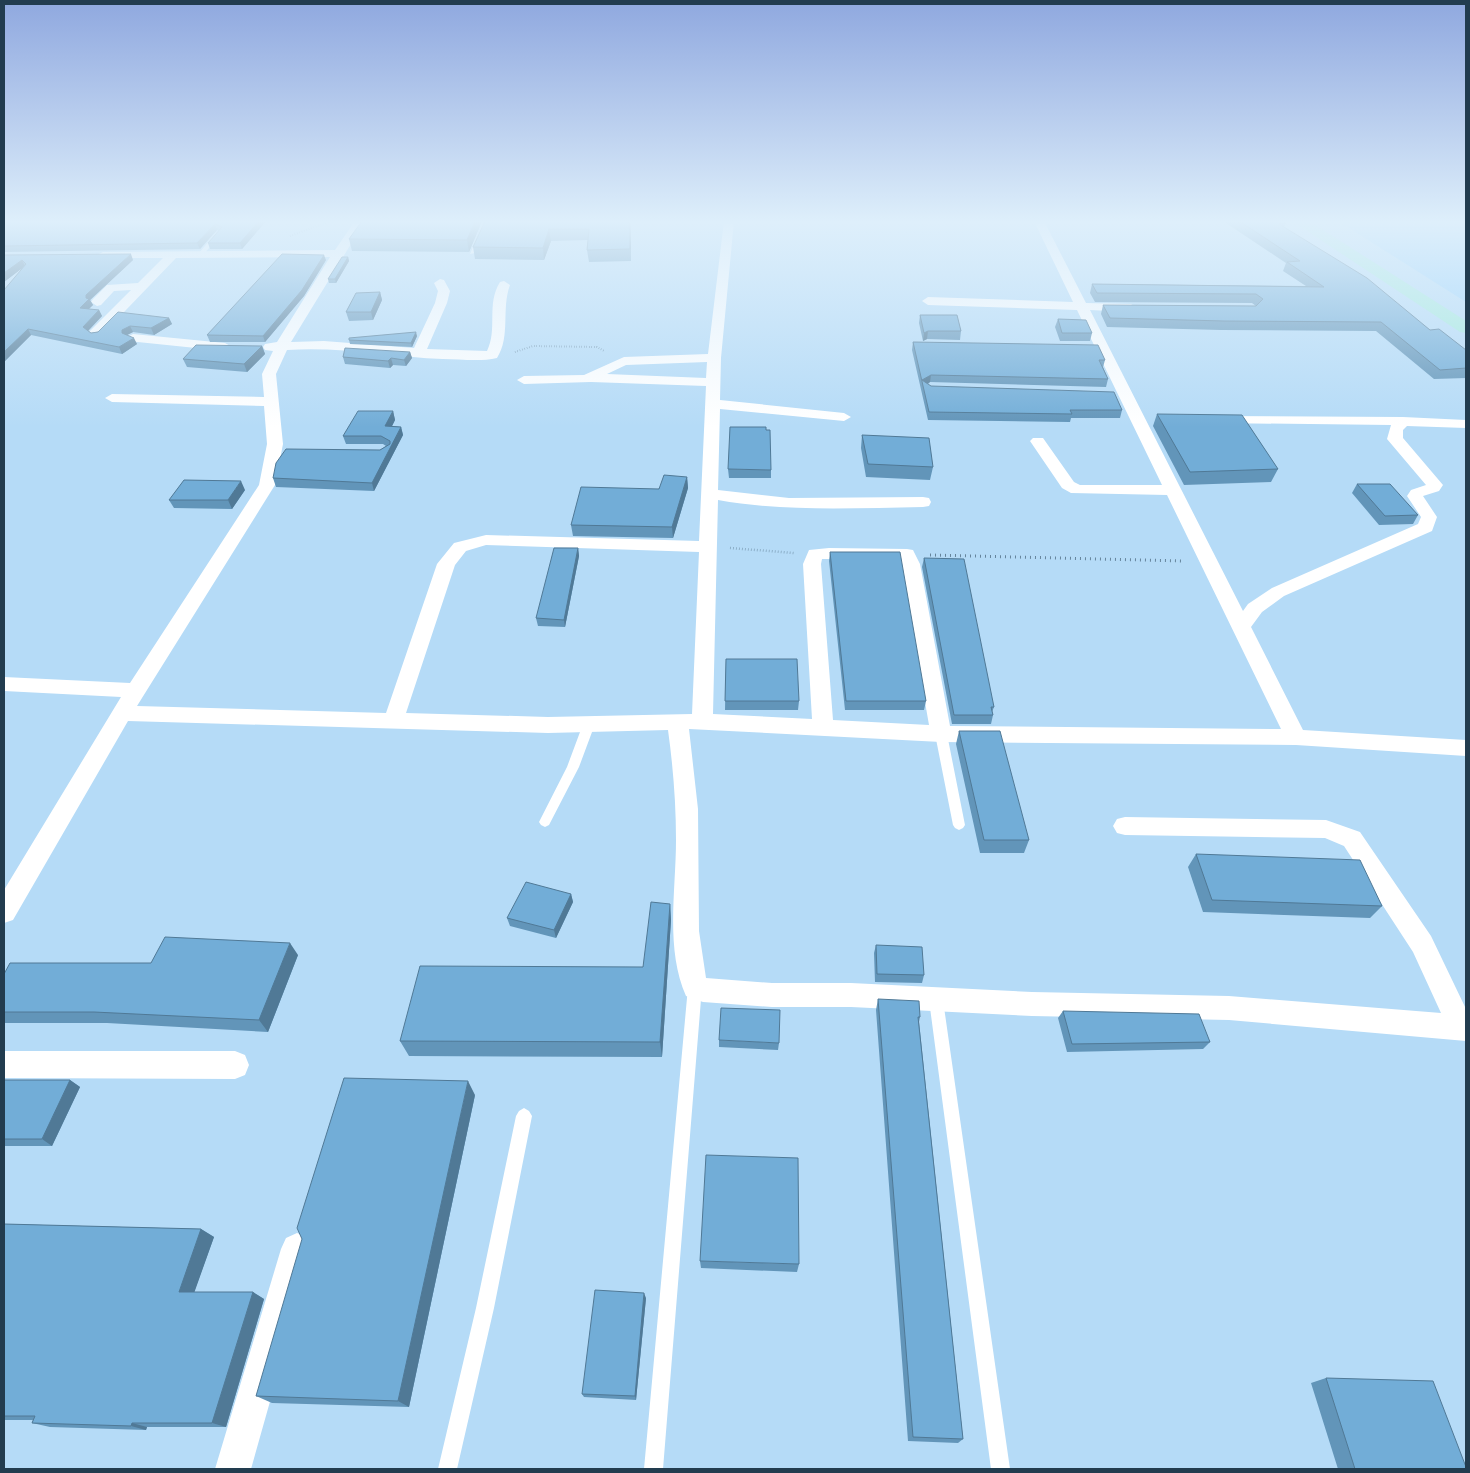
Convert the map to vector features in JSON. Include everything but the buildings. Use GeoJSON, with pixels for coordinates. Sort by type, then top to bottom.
{"type":"FeatureCollection","features":[{"type":"Feature","properties":{"kind":"main road"},"geometry":{"type":"LineString","coordinates":[[1406,290],[1466,328]]}},
{"type":"Feature","properties":{"kind":"main road"},"geometry":{"type":"LineString","coordinates":[[1428,290],[1466,314]]}},
{"type":"Feature","properties":{"kind":"street"},"geometry":{"type":"LineString","coordinates":[[96,302],[109,290]]}},
{"type":"Feature","properties":{"kind":"street"},"geometry":{"type":"LineString","coordinates":[[96,334],[139,290]]}},
{"type":"Feature","properties":{"kind":"street"},"geometry":{"type":"LineString","coordinates":[[4,912],[122,713],[267,485],[284,450],[272,402],[269,374],[282,346],[316,290]]}},
{"type":"Feature","properties":{"kind":"street"},"geometry":{"type":"LineString","coordinates":[[418,354],[442,303],[443,290]]}},
{"type":"Feature","properties":{"kind":"street"},"geometry":{"type":"LineString","coordinates":[[257,348],[282,346],[323,347],[418,354],[492,355],[497,348],[497,296],[501,290]]}},
{"type":"Feature","properties":{"kind":"street"},"geometry":{"type":"LineString","coordinates":[[721,290],[714,358],[710,547],[685,778],[688,837],[689,963],[695,986],[716,993],[851,995],[936,1000],[1229,1008],[1463,1028]]}},
{"type":"Feature","properties":{"kind":"street"},"geometry":{"type":"LineString","coordinates":[[1074,290],[1083,308],[1096,347],[1138,418],[1296,737]]}},
{"type":"Feature","properties":{"kind":"street"},"geometry":{"type":"LineString","coordinates":[[928,301],[1083,308],[1142,308]]}},
{"type":"Feature","properties":{"kind":"street"},"geometry":{"type":"LineString","coordinates":[[133,338],[196,346],[240,348]]}},
{"type":"Feature","properties":{"kind":"street"},"geometry":{"type":"LineString","coordinates":[[591,378],[624,361],[714,358]]}},
{"type":"Feature","properties":{"kind":"street"},"geometry":{"type":"LineString","coordinates":[[524,380],[580,380],[591,378],[714,382]]}},
{"type":"Feature","properties":{"kind":"street"},"geometry":{"type":"LineString","coordinates":[[1104,393],[1124,394]]}},
{"type":"Feature","properties":{"kind":"street"},"geometry":{"type":"LineString","coordinates":[[112,398],[272,402]]}},
{"type":"Feature","properties":{"kind":"street"},"geometry":{"type":"LineString","coordinates":[[713,404],[844,417]]}},
{"type":"Feature","properties":{"kind":"street"},"geometry":{"type":"LineString","coordinates":[[1138,418],[1158,418]]}},
{"type":"Feature","properties":{"kind":"street"},"geometry":{"type":"LineString","coordinates":[[1207,418],[1403,421],[1466,424]]}},
{"type":"Feature","properties":{"kind":"street"},"geometry":{"type":"LineString","coordinates":[[1241,626],[1255,608],[1278,592],[1426,527],[1429,517],[1422,509],[1416,494],[1433,488],[1435,485],[1395,439],[1396,429],[1403,421]]}},
{"type":"Feature","properties":{"kind":"street"},"geometry":{"type":"LineString","coordinates":[[1038,441],[1068,486],[1077,490],[1173,490]]}},
{"type":"Feature","properties":{"kind":"street"},"geometry":{"type":"LineString","coordinates":[[711,494],[735,499],[772,501],[923,502]]}},
{"type":"Feature","properties":{"kind":"street"},"geometry":{"type":"LineString","coordinates":[[393,722],[446,564],[460,547],[486,540],[710,547]]}},
{"type":"Feature","properties":{"kind":"street"},"geometry":{"type":"LineString","coordinates":[[823,729],[812,564],[815,554],[907,554],[911,564],[941,734]]}},
{"type":"Feature","properties":{"kind":"street"},"geometry":{"type":"LineString","coordinates":[[4,684],[137,691]]}},
{"type":"Feature","properties":{"kind":"street"},"geometry":{"type":"LineString","coordinates":[[122,713],[393,722],[589,724],[690,722],[941,734],[1296,737],[1466,748]]}},
{"type":"Feature","properties":{"kind":"street"},"geometry":{"type":"LineString","coordinates":[[1125,826],[1326,829],[1352,839],[1422,944],[1463,1028]]}},
{"type":"Feature","properties":{"kind":"street"},"geometry":{"type":"LineString","coordinates":[[4,1064],[73,1066],[235,1065]]}},
{"type":"Feature","properties":{"kind":"street"},"geometry":{"type":"LineString","coordinates":[[233,1469],[297,1249]]}},
{"type":"Feature","properties":{"kind":"lane"},"geometry":{"type":"LineString","coordinates":[[545,822],[573,767],[589,724]]}},
{"type":"Feature","properties":{"kind":"lane"},"geometry":{"type":"LineString","coordinates":[[941,734],[959,825]]}},
{"type":"Feature","properties":{"kind":"lane"},"geometry":{"type":"LineString","coordinates":[[653,1469],[695,986]]}},
{"type":"Feature","properties":{"kind":"lane"},"geometry":{"type":"LineString","coordinates":[[936,1000],[1000,1469]]}},
{"type":"Feature","properties":{"kind":"lane"},"geometry":{"type":"LineString","coordinates":[[447,1469],[485,1308],[524,1116]]}},
{"type":"Feature","properties":{"kind":"path"},"geometry":{"type":"LineString","coordinates":[[492,355],[512,353],[533,346],[597,347],[624,361]]}},
{"type":"Feature","properties":{"kind":"path"},"geometry":{"type":"LineString","coordinates":[[710,547],[815,554]]}},
{"type":"Feature","properties":{"kind":"path"},"geometry":{"type":"LineString","coordinates":[[907,554],[1209,561]]}},
{"type":"Feature","properties":{"kind":"shaded area"},"geometry":{"type":"Polygon","coordinates":[[[1447,290],[1466,290],[1466,302],[1447,290]]]}}]}
